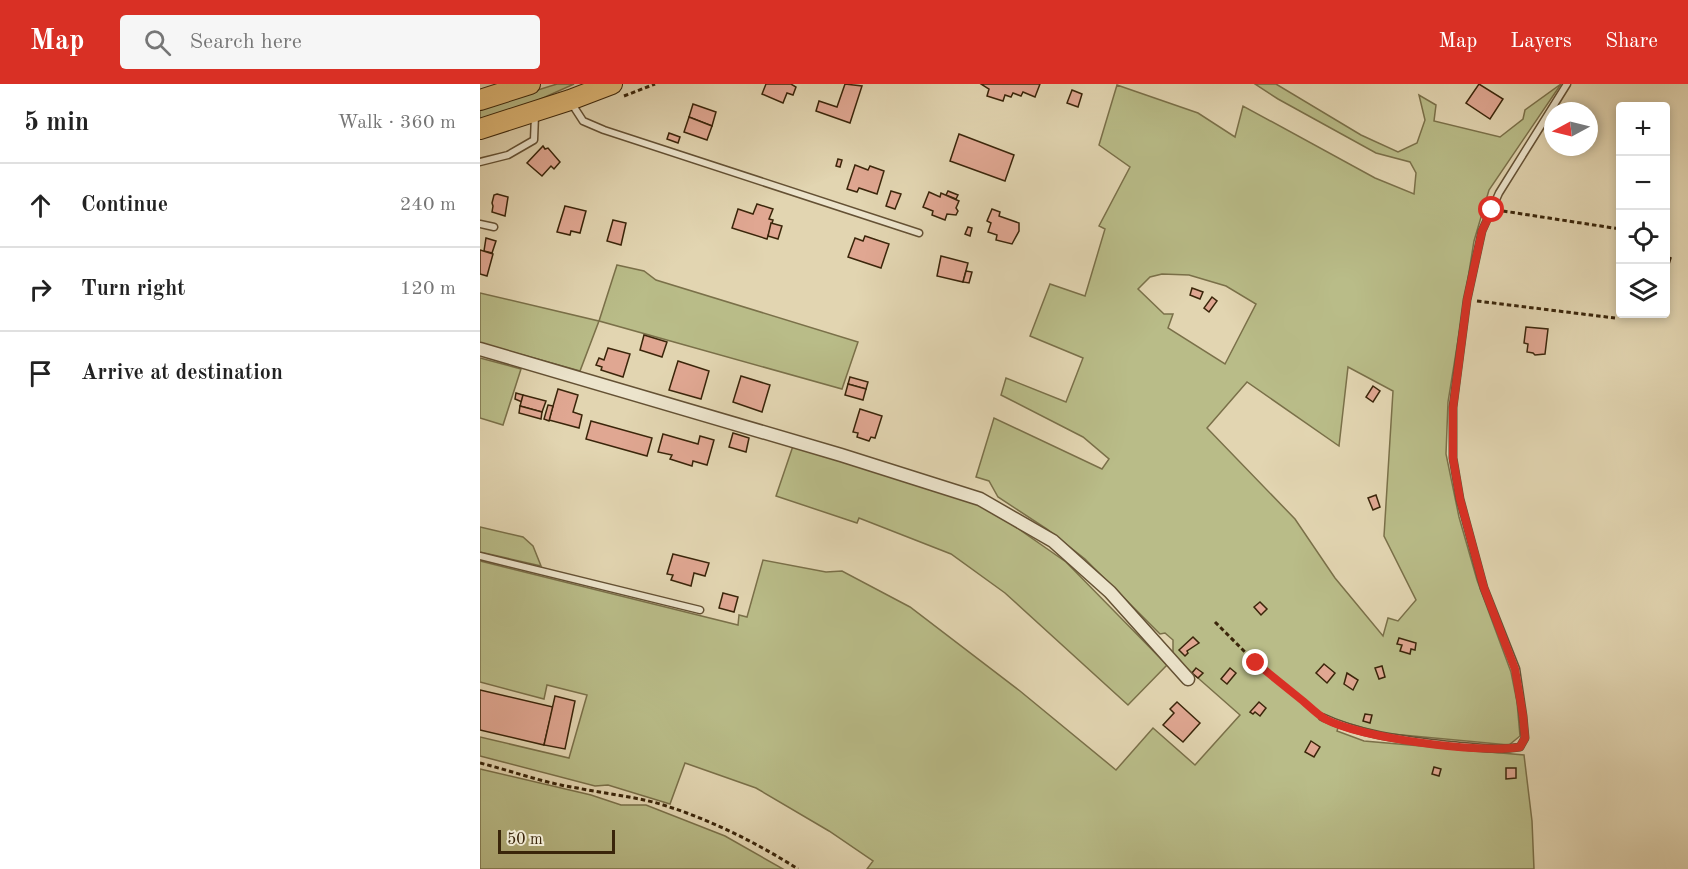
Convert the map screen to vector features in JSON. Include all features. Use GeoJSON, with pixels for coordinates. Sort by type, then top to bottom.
{"type":"FeatureCollection","features":[{"type":"Feature","properties":{"kind":"highway"},"geometry":{"type":"LineString","coordinates":[[480,100],[530,84]]}},
{"type":"Feature","properties":{"kind":"highway"},"geometry":{"type":"LineString","coordinates":[[480,129],[612,84]]}},
{"type":"Feature","properties":{"kind":"street"},"geometry":{"type":"LineString","coordinates":[[480,349],[841,455],[980,499],[1053,541],[1110,592],[1188,679]]}},
{"type":"Feature","properties":{"kind":"lane"},"geometry":{"type":"LineString","coordinates":[[1322,717],[1337,724],[1382,736],[1479,748],[1520,747],[1525,738],[1515,669],[1484,588],[1460,499],[1453,458],[1453,408],[1467,300],[1482,231],[1499,193],[1567,84]]}},
{"type":"Feature","properties":{"kind":"lane"},"geometry":{"type":"LineString","coordinates":[[570,100],[583,121],[604,130],[919,233]]}},
{"type":"Feature","properties":{"kind":"lane"},"geometry":{"type":"LineString","coordinates":[[480,162],[508,154],[534,140],[535,111]]}},
{"type":"Feature","properties":{"kind":"lane"},"geometry":{"type":"LineString","coordinates":[[480,224],[494,227]]}},
{"type":"Feature","properties":{"kind":"lane"},"geometry":{"type":"LineString","coordinates":[[480,556],[700,610]]}},
{"type":"Feature","properties":{"kind":"path"},"geometry":{"type":"LineString","coordinates":[[1492,210],[1616,228]]}},
{"type":"Feature","properties":{"kind":"path"},"geometry":{"type":"LineString","coordinates":[[1467,300],[1615,318]]}},
{"type":"Feature","properties":{"kind":"path"},"geometry":{"type":"LineString","coordinates":[[1215,622],[1256,663],[1322,717]]}},
{"type":"Feature","properties":{"kind":"path"},"geometry":{"type":"LineString","coordinates":[[480,763],[576,788],[654,802],[716,826],[772,852],[798,869]]}},
{"type":"Feature","properties":{"kind":"green space"},"geometry":{"type":"Polygon","coordinates":[[[557,84],[574,84],[534,102],[480,119],[480,108],[557,84]]]}},
{"type":"Feature","properties":{"kind":"green space"},"geometry":{"type":"Polygon","coordinates":[[[1255,84],[1276,84],[1361,135],[1398,152],[1417,143],[1425,120],[1419,95],[1436,105],[1434,121],[1500,137],[1523,119],[1525,110],[1561,84],[1549,102],[1544,102],[1544,109],[1489,190],[1474,241],[1448,402],[1446,454],[1459,517],[1477,580],[1511,672],[1520,736],[1509,745],[1381,733],[1340,721],[1337,731],[1364,741],[1524,755],[1532,821],[1534,869],[867,869],[873,861],[829,831],[756,788],[685,763],[670,804],[608,785],[595,786],[480,756],[480,737],[569,758],[587,695],[547,685],[544,699],[480,682],[480,561],[738,625],[739,615],[747,617],[763,560],[826,572],[842,571],[910,607],[1020,691],[1116,770],[1153,728],[1195,765],[1240,715],[1173,656],[1173,640],[1165,633],[1160,634],[1085,559],[1047,529],[998,497],[989,481],[976,477],[994,418],[1102,469],[1109,459],[1083,437],[1001,395],[1006,378],[1066,402],[1083,358],[1030,336],[1050,284],[1085,296],[1105,229],[1099,226],[1130,167],[1099,145],[1117,85],[1198,113],[1235,137],[1243,106],[1375,178],[1414,194],[1416,173],[1410,162],[1376,153],[1255,84]],[[1162,274],[1150,277],[1138,289],[1164,314],[1173,314],[1168,328],[1225,364],[1256,304],[1226,286],[1189,275],[1162,274]],[[1348,367],[1339,446],[1247,382],[1207,428],[1295,519],[1335,578],[1383,636],[1388,618],[1398,621],[1416,600],[1384,536],[1393,391],[1348,367]]]}},
{"type":"Feature","properties":{"kind":"green space"},"geometry":{"type":"Polygon","coordinates":[[[617,265],[644,271],[656,280],[858,342],[842,389],[599,321],[617,265]]]}},
{"type":"Feature","properties":{"kind":"green space"},"geometry":{"type":"Polygon","coordinates":[[[480,293],[599,321],[580,371],[480,343],[480,293]]]}},
{"type":"Feature","properties":{"kind":"green space"},"geometry":{"type":"Polygon","coordinates":[[[480,358],[521,369],[503,425],[480,418],[480,358]]]}},
{"type":"Feature","properties":{"kind":"green space"},"geometry":{"type":"Polygon","coordinates":[[[793,446],[987,507],[1066,562],[1167,665],[1128,705],[1005,593],[951,554],[859,518],[857,523],[776,496],[793,446]]]}},
{"type":"Feature","properties":{"kind":"green space"},"geometry":{"type":"Polygon","coordinates":[[[480,527],[523,537],[533,546],[541,566],[480,552],[480,527]]]}},
{"type":"Feature","properties":{"kind":"green space"},"geometry":{"type":"Polygon","coordinates":[[[480,769],[591,795],[621,805],[646,805],[725,836],[783,869],[480,869],[480,769]]]}},
{"type":"Feature","properties":{"kind":"building"},"geometry":{"type":"Polygon","coordinates":[[[766,84],[791,84],[796,87],[793,95],[787,93],[783,103],[762,94],[766,84]]]}},
{"type":"Feature","properties":{"kind":"building"},"geometry":{"type":"Polygon","coordinates":[[[845,84],[862,86],[850,123],[816,111],[819,101],[837,107],[845,84]]]}},
{"type":"Feature","properties":{"kind":"building"},"geometry":{"type":"Polygon","coordinates":[[[981,84],[1040,84],[1035,97],[1023,92],[1021,96],[1013,93],[1011,97],[1005,95],[1003,101],[987,96],[989,89],[981,84]]]}},
{"type":"Feature","properties":{"kind":"building"},"geometry":{"type":"Polygon","coordinates":[[[1479,84],[1503,99],[1490,119],[1466,103],[1479,84]]]}},
{"type":"Feature","properties":{"kind":"building"},"geometry":{"type":"Polygon","coordinates":[[[1072,90],[1082,94],[1078,107],[1067,103],[1072,90]]]}},
{"type":"Feature","properties":{"kind":"building"},"geometry":{"type":"Polygon","coordinates":[[[693,104],[716,112],[712,126],[689,117],[693,104]]]}},
{"type":"Feature","properties":{"kind":"building"},"geometry":{"type":"Polygon","coordinates":[[[689,117],[712,126],[707,140],[684,132],[689,117]]]}},
{"type":"Feature","properties":{"kind":"building"},"geometry":{"type":"Polygon","coordinates":[[[669,133],[680,137],[678,143],[667,139],[669,133]]]}},
{"type":"Feature","properties":{"kind":"building"},"geometry":{"type":"Polygon","coordinates":[[[959,134],[1014,155],[1005,181],[950,161],[959,134]]]}},
{"type":"Feature","properties":{"kind":"building"},"geometry":{"type":"Polygon","coordinates":[[[543,146],[545,149],[548,148],[560,162],[554,169],[551,166],[542,176],[527,163],[543,146]]]}},
{"type":"Feature","properties":{"kind":"building"},"geometry":{"type":"Polygon","coordinates":[[[838,159],[842,160],[840,167],[836,166],[838,159]]]}},
{"type":"Feature","properties":{"kind":"building"},"geometry":{"type":"Polygon","coordinates":[[[855,165],[868,170],[870,166],[884,171],[877,194],[859,188],[857,192],[847,189],[855,165]]]}},
{"type":"Feature","properties":{"kind":"building"},"geometry":{"type":"Polygon","coordinates":[[[891,191],[901,194],[895,209],[886,206],[891,191]]]}},
{"type":"Feature","properties":{"kind":"building"},"geometry":{"type":"Polygon","coordinates":[[[948,191],[958,195],[956,199],[946,195],[948,191]]]}},
{"type":"Feature","properties":{"kind":"building"},"geometry":{"type":"Polygon","coordinates":[[[929,192],[940,197],[941,193],[959,201],[956,215],[947,214],[945,220],[932,215],[933,211],[923,207],[929,192]]]}},
{"type":"Feature","properties":{"kind":"building"},"geometry":{"type":"Polygon","coordinates":[[[494,195],[508,197],[505,216],[492,212],[494,195]]]}},
{"type":"Feature","properties":{"kind":"building"},"geometry":{"type":"Polygon","coordinates":[[[757,204],[773,209],[769,219],[773,220],[767,239],[732,228],[738,209],[753,214],[757,204]]]}},
{"type":"Feature","properties":{"kind":"building"},"geometry":{"type":"Polygon","coordinates":[[[565,206],[586,211],[580,233],[571,231],[570,235],[557,232],[565,206]]]}},
{"type":"Feature","properties":{"kind":"building"},"geometry":{"type":"Polygon","coordinates":[[[992,209],[1000,212],[999,216],[1019,223],[1019,231],[1012,244],[996,240],[997,235],[988,232],[991,223],[987,221],[992,209]]]}},
{"type":"Feature","properties":{"kind":"building"},"geometry":{"type":"Polygon","coordinates":[[[613,220],[626,223],[621,245],[607,241],[613,220]]]}},
{"type":"Feature","properties":{"kind":"building"},"geometry":{"type":"Polygon","coordinates":[[[771,223],[782,226],[778,239],[768,236],[771,223]]]}},
{"type":"Feature","properties":{"kind":"building"},"geometry":{"type":"Polygon","coordinates":[[[968,227],[972,228],[970,236],[965,234],[968,227]]]}},
{"type":"Feature","properties":{"kind":"building"},"geometry":{"type":"Polygon","coordinates":[[[865,236],[889,244],[881,268],[848,257],[855,238],[863,241],[865,236]]]}},
{"type":"Feature","properties":{"kind":"building"},"geometry":{"type":"Polygon","coordinates":[[[486,238],[496,241],[492,253],[484,251],[486,238]]]}},
{"type":"Feature","properties":{"kind":"building"},"geometry":{"type":"Polygon","coordinates":[[[480,250],[493,254],[487,276],[480,274],[480,250]]]}},
{"type":"Feature","properties":{"kind":"building"},"geometry":{"type":"Polygon","coordinates":[[[941,256],[968,263],[963,282],[937,276],[941,256]]]}},
{"type":"Feature","properties":{"kind":"building"},"geometry":{"type":"Polygon","coordinates":[[[966,271],[972,272],[969,283],[963,282],[966,271]]]}},
{"type":"Feature","properties":{"kind":"building"},"geometry":{"type":"Polygon","coordinates":[[[1192,288],[1203,292],[1200,299],[1190,295],[1192,288]]]}},
{"type":"Feature","properties":{"kind":"building"},"geometry":{"type":"Polygon","coordinates":[[[1212,297],[1217,301],[1209,312],[1204,308],[1212,297]]]}},
{"type":"Feature","properties":{"kind":"building"},"geometry":{"type":"Polygon","coordinates":[[[1526,327],[1548,329],[1545,354],[1535,355],[1527,352],[1528,344],[1524,343],[1526,327]]]}},
{"type":"Feature","properties":{"kind":"building"},"geometry":{"type":"Polygon","coordinates":[[[644,335],[667,342],[662,357],[640,350],[644,335]]]}},
{"type":"Feature","properties":{"kind":"building"},"geometry":{"type":"Polygon","coordinates":[[[608,348],[630,354],[623,377],[601,370],[602,367],[596,365],[599,358],[604,360],[608,348]]]}},
{"type":"Feature","properties":{"kind":"building"},"geometry":{"type":"Polygon","coordinates":[[[678,361],[709,371],[701,399],[669,390],[678,361]]]}},
{"type":"Feature","properties":{"kind":"building"},"geometry":{"type":"Polygon","coordinates":[[[741,376],[770,385],[762,412],[733,402],[741,376]]]}},
{"type":"Feature","properties":{"kind":"building"},"geometry":{"type":"Polygon","coordinates":[[[850,377],[868,382],[866,389],[848,384],[850,377]]]}},
{"type":"Feature","properties":{"kind":"building"},"geometry":{"type":"Polygon","coordinates":[[[848,384],[866,389],[863,400],[845,395],[848,384]]]}},
{"type":"Feature","properties":{"kind":"building"},"geometry":{"type":"Polygon","coordinates":[[[1373,386],[1380,391],[1373,402],[1366,397],[1373,386]]]}},
{"type":"Feature","properties":{"kind":"building"},"geometry":{"type":"Polygon","coordinates":[[[558,389],[578,395],[573,412],[582,415],[579,428],[549,420],[558,389]]]}},
{"type":"Feature","properties":{"kind":"building"},"geometry":{"type":"Polygon","coordinates":[[[516,393],[523,395],[522,402],[515,399],[516,393]]]}},
{"type":"Feature","properties":{"kind":"building"},"geometry":{"type":"Polygon","coordinates":[[[523,395],[546,401],[542,412],[520,406],[523,395]]]}},
{"type":"Feature","properties":{"kind":"building"},"geometry":{"type":"Polygon","coordinates":[[[548,405],[553,406],[549,421],[544,419],[548,405]]]}},
{"type":"Feature","properties":{"kind":"building"},"geometry":{"type":"Polygon","coordinates":[[[520,406],[542,412],[541,419],[519,413],[520,406]]]}},
{"type":"Feature","properties":{"kind":"building"},"geometry":{"type":"Polygon","coordinates":[[[860,409],[882,416],[875,438],[871,437],[869,441],[857,437],[858,433],[853,432],[860,409]]]}},
{"type":"Feature","properties":{"kind":"building"},"geometry":{"type":"Polygon","coordinates":[[[591,421],[652,438],[647,456],[586,439],[591,421]]]}},
{"type":"Feature","properties":{"kind":"building"},"geometry":{"type":"Polygon","coordinates":[[[733,433],[749,438],[746,452],[729,447],[733,433]]]}},
{"type":"Feature","properties":{"kind":"building"},"geometry":{"type":"Polygon","coordinates":[[[663,434],[698,444],[700,436],[714,440],[707,465],[693,461],[692,466],[670,459],[672,455],[658,452],[663,434]]]}},
{"type":"Feature","properties":{"kind":"building"},"geometry":{"type":"Polygon","coordinates":[[[1376,495],[1380,507],[1373,510],[1368,498],[1376,495]]]}},
{"type":"Feature","properties":{"kind":"building"},"geometry":{"type":"Polygon","coordinates":[[[673,554],[709,563],[705,576],[694,573],[691,586],[671,580],[673,575],[667,574],[673,554]]]}},
{"type":"Feature","properties":{"kind":"building"},"geometry":{"type":"Polygon","coordinates":[[[723,593],[738,597],[734,612],[719,608],[723,593]]]}},
{"type":"Feature","properties":{"kind":"building"},"geometry":{"type":"Polygon","coordinates":[[[1260,602],[1267,609],[1261,615],[1254,607],[1260,602]]]}},
{"type":"Feature","properties":{"kind":"building"},"geometry":{"type":"Polygon","coordinates":[[[1193,637],[1199,643],[1187,651],[1185,656],[1179,650],[1193,637]]]}},
{"type":"Feature","properties":{"kind":"building"},"geometry":{"type":"Polygon","coordinates":[[[1399,638],[1416,643],[1415,650],[1411,649],[1410,654],[1400,651],[1402,645],[1397,644],[1399,638]]]}},
{"type":"Feature","properties":{"kind":"building"},"geometry":{"type":"Polygon","coordinates":[[[1324,664],[1335,673],[1327,683],[1316,673],[1324,664]]]}},
{"type":"Feature","properties":{"kind":"building"},"geometry":{"type":"Polygon","coordinates":[[[1382,666],[1385,677],[1379,679],[1375,668],[1382,666]]]}},
{"type":"Feature","properties":{"kind":"building"},"geometry":{"type":"Polygon","coordinates":[[[1196,668],[1203,673],[1198,678],[1192,673],[1196,668]]]}},
{"type":"Feature","properties":{"kind":"building"},"geometry":{"type":"Polygon","coordinates":[[[1230,668],[1236,673],[1227,684],[1221,679],[1230,668]]]}},
{"type":"Feature","properties":{"kind":"building"},"geometry":{"type":"Polygon","coordinates":[[[1347,673],[1358,680],[1353,690],[1344,684],[1347,673]]]}},
{"type":"Feature","properties":{"kind":"building"},"geometry":{"type":"Polygon","coordinates":[[[480,690],[553,707],[544,745],[480,730],[480,690]]]}},
{"type":"Feature","properties":{"kind":"building"},"geometry":{"type":"Polygon","coordinates":[[[555,696],[575,701],[565,749],[544,745],[555,696]]]}},
{"type":"Feature","properties":{"kind":"building"},"geometry":{"type":"Polygon","coordinates":[[[1177,702],[1200,723],[1183,742],[1163,725],[1174,713],[1170,709],[1177,702]]]}},
{"type":"Feature","properties":{"kind":"building"},"geometry":{"type":"Polygon","coordinates":[[[1259,702],[1266,708],[1260,716],[1255,712],[1253,714],[1250,712],[1259,702]]]}},
{"type":"Feature","properties":{"kind":"building"},"geometry":{"type":"Polygon","coordinates":[[[1365,714],[1372,715],[1370,723],[1363,721],[1365,714]]]}},
{"type":"Feature","properties":{"kind":"building"},"geometry":{"type":"Polygon","coordinates":[[[1311,741],[1320,747],[1314,757],[1305,752],[1311,741]]]}},
{"type":"Feature","properties":{"kind":"building"},"geometry":{"type":"Polygon","coordinates":[[[1434,767],[1441,769],[1439,776],[1432,774],[1434,767]]]}},
{"type":"Feature","properties":{"kind":"building"},"geometry":{"type":"Polygon","coordinates":[[[1506,768],[1516,768],[1516,778],[1506,779],[1506,768]]]}},
{"type":"Feature","properties":{"kind":"route"},"geometry":{"type":"LineString","coordinates":[[1256,663],[1322,717],[1337,724],[1382,736],[1479,748],[1520,747],[1525,738],[1515,669],[1499,622],[1484,588],[1460,499],[1453,458],[1453,408],[1461,338],[1482,231],[1492,210]]}}]}
